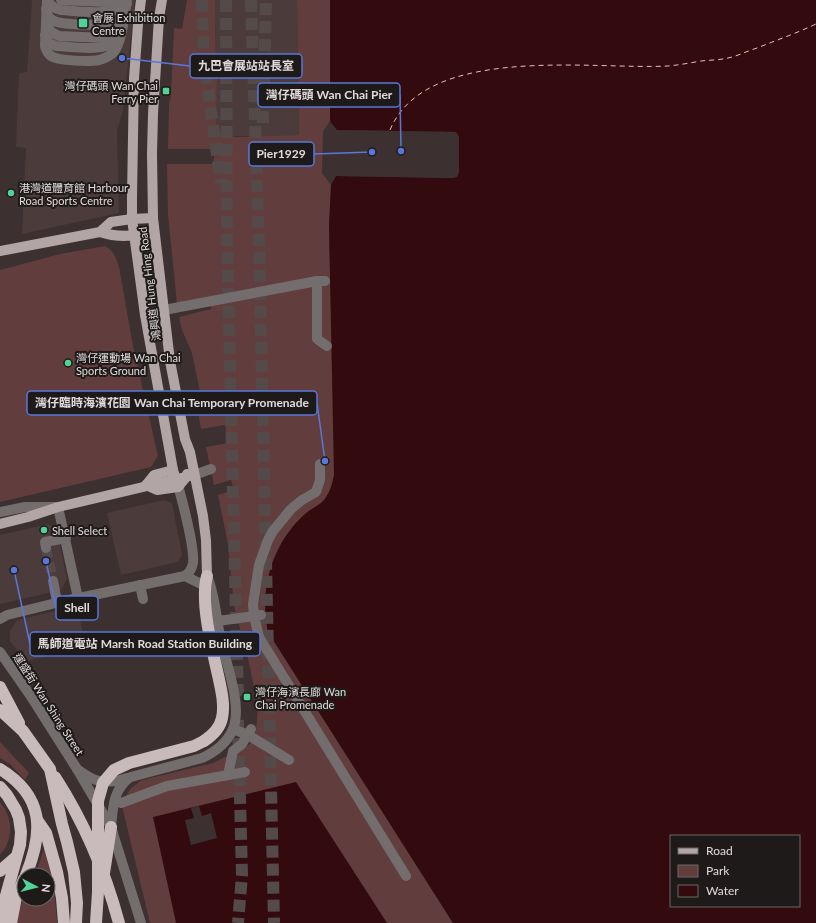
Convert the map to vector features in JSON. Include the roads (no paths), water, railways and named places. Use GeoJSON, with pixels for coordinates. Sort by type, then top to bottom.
{"type":"FeatureCollection","features":[{"type":"Feature","properties":{"kind":"highway"},"geometry":{"type":"LineString","coordinates":[[96,923],[98,892],[98,801],[103,783],[114,770],[129,762],[194,746],[204,741],[217,730],[221,721],[223,711],[222,694],[208,623],[206,581]]}},
{"type":"Feature","properties":{"kind":"highway"},"geometry":{"type":"LineString","coordinates":[[0,687],[23,731],[50,769],[79,817],[104,874],[119,923]]}},
{"type":"Feature","properties":{"kind":"highway"},"geometry":{"type":"LineString","coordinates":[[0,710],[23,731]]}},
{"type":"Feature","properties":{"kind":"highway"},"geometry":{"type":"LineString","coordinates":[[0,769],[18,782],[30,797],[37,820],[37,835],[29,867]]}},
{"type":"Feature","properties":{"kind":"highway"},"geometry":{"type":"LineString","coordinates":[[50,769],[62,824],[68,842],[76,888],[76,923]]}},
{"type":"Feature","properties":{"kind":"highway"},"geometry":{"type":"LineString","coordinates":[[0,787],[13,804],[19,818],[21,832],[20,845],[2,910],[0,923]]}},
{"type":"Feature","properties":{"kind":"highway"},"geometry":{"type":"LineString","coordinates":[[37,820],[46,833],[57,872],[62,898],[64,923]]}},
{"type":"Feature","properties":{"kind":"highway"},"geometry":{"type":"LineString","coordinates":[[104,874],[112,827]]}},
{"type":"Feature","properties":{"kind":"highway"},"geometry":{"type":"LineString","coordinates":[[0,871],[16,857]]}},
{"type":"Feature","properties":{"kind":"highway"},"geometry":{"type":"LineString","coordinates":[[11,923],[16,896]]}},
{"type":"Feature","properties":{"kind":"main road","name":"鴻興道 Hung Hing Road"},"geometry":{"type":"LineString","coordinates":[[141,0],[134,78],[132,219],[145,314],[176,479]]}},
{"type":"Feature","properties":{"kind":"main road","name":"鴻興道 Hung Hing Road"},"geometry":{"type":"LineString","coordinates":[[162,0],[153,108],[152,154],[154,233],[170,361],[191,475],[205,528],[206,581]]}},
{"type":"Feature","properties":{"kind":"main road"},"geometry":{"type":"LineString","coordinates":[[0,252],[100,232],[111,222],[153,218]]}},
{"type":"Feature","properties":{"kind":"main road"},"geometry":{"type":"LineString","coordinates":[[100,232],[110,236],[134,236],[154,233]]}},
{"type":"Feature","properties":{"kind":"main road"},"geometry":{"type":"LineString","coordinates":[[146,485],[154,475],[176,479]]}},
{"type":"Feature","properties":{"kind":"main road"},"geometry":{"type":"LineString","coordinates":[[0,524],[28,518],[58,507],[146,485],[158,490],[176,479],[191,475]]}},
{"type":"Feature","properties":{"kind":"street"},"geometry":{"type":"LineString","coordinates":[[61,0],[106,2],[124,1]]}},
{"type":"Feature","properties":{"kind":"street"},"geometry":{"type":"LineString","coordinates":[[47,2],[54,8],[61,10],[108,12],[118,10],[124,1]]}},
{"type":"Feature","properties":{"kind":"street"},"geometry":{"type":"LineString","coordinates":[[47,2],[45,35],[49,43],[56,46],[100,48],[111,45],[120,36],[124,17],[124,1]]}},
{"type":"Feature","properties":{"kind":"street"},"geometry":{"type":"LineString","coordinates":[[47,2],[46,12],[54,21],[61,23],[102,25],[119,22],[124,17]]}},
{"type":"Feature","properties":{"kind":"street"},"geometry":{"type":"LineString","coordinates":[[46,23],[51,32],[59,36],[106,38],[117,35],[120,36]]}},
{"type":"Feature","properties":{"kind":"street"},"geometry":{"type":"LineString","coordinates":[[164,310],[321,281],[317,339],[327,346]]}},
{"type":"Feature","properties":{"kind":"street"},"geometry":{"type":"LineString","coordinates":[[320,464],[320,480],[316,492],[302,500],[291,509],[273,531],[259,565],[253,604],[257,615],[259,637],[406,876]]}},
{"type":"Feature","properties":{"kind":"street"},"geometry":{"type":"LineString","coordinates":[[191,475],[211,468]]}},
{"type":"Feature","properties":{"kind":"street","name":"鴻興道 Hung Hing Road"},"geometry":{"type":"LineString","coordinates":[[176,479],[193,552],[191,568],[189,573],[185,576]]}},
{"type":"Feature","properties":{"kind":"street"},"geometry":{"type":"LineString","coordinates":[[0,512],[25,506],[58,507],[78,598]]}},
{"type":"Feature","properties":{"kind":"street"},"geometry":{"type":"LineString","coordinates":[[46,548],[45,542],[66,538]]}},
{"type":"Feature","properties":{"kind":"street"},"geometry":{"type":"LineString","coordinates":[[0,619],[6,614],[185,576],[206,581]]}},
{"type":"Feature","properties":{"kind":"street"},"geometry":{"type":"LineString","coordinates":[[53,580],[58,602]]}},
{"type":"Feature","properties":{"kind":"street","name":"鴻興道 Hung Hing Road"},"geometry":{"type":"LineString","coordinates":[[77,769],[90,778],[102,782],[116,781],[195,760],[208,755],[225,742],[233,729],[236,711],[212,587],[206,581]]}},
{"type":"Feature","properties":{"kind":"street"},"geometry":{"type":"LineString","coordinates":[[140,585],[143,599]]}},
{"type":"Feature","properties":{"kind":"street"},"geometry":{"type":"LineString","coordinates":[[218,622],[257,615]]}},
{"type":"Feature","properties":{"kind":"street","name":"運盛街 Wan Shing Street"},"geometry":{"type":"LineString","coordinates":[[0,652],[32,698],[77,769]]}},
{"type":"Feature","properties":{"kind":"street"},"geometry":{"type":"LineString","coordinates":[[233,729],[250,732],[289,760]]}},
{"type":"Feature","properties":{"kind":"street"},"geometry":{"type":"LineString","coordinates":[[228,775],[233,751],[242,744],[250,732]]}},
{"type":"Feature","properties":{"kind":"street"},"geometry":{"type":"LineString","coordinates":[[77,769],[112,827],[141,923]]}},
{"type":"Feature","properties":{"kind":"street"},"geometry":{"type":"LineString","coordinates":[[121,803],[167,786],[245,772]]}},
{"type":"Feature","properties":{"kind":"street"},"geometry":{"type":"LineString","coordinates":[[112,827],[115,796],[121,786],[130,777]]}},
{"type":"Feature","properties":{"kind":"street"},"geometry":{"type":"LineString","coordinates":[[107,850],[122,860]]}},
{"type":"Feature","properties":{"kind":"water"},"geometry":{"type":"Polygon","coordinates":[[[330,0],[816,0],[816,923],[453,923],[268,632],[265,600],[267,584],[276,554],[293,527],[306,513],[321,503],[326,497],[334,475],[329,226],[331,185],[336,176],[452,178],[457,177],[459,173],[459,137],[456,132],[337,130],[330,121],[330,0]]]}},
{"type":"Feature","properties":{"kind":"water"},"geometry":{"type":"Polygon","coordinates":[[[296,782],[387,923],[176,923],[153,817],[296,782]]]}},
{"type":"Feature","properties":{"kind":"tunnel"},"geometry":{"type":"LineString","coordinates":[[202,0],[204,62],[221,183]]}},
{"type":"Feature","properties":{"kind":"tunnel"},"geometry":{"type":"LineString","coordinates":[[226,0],[227,240],[238,700]]}},
{"type":"Feature","properties":{"kind":"tunnel"},"geometry":{"type":"LineString","coordinates":[[251,0],[259,247],[274,923]]}},
{"type":"Feature","properties":{"kind":"tunnel"},"geometry":{"type":"LineString","coordinates":[[263,123],[266,0]]}},
{"type":"Feature","properties":{"kind":"tunnel"},"geometry":{"type":"LineString","coordinates":[[46,548],[53,581]]}},
{"type":"Feature","properties":{"kind":"tunnel"},"geometry":{"type":"LineString","coordinates":[[238,720],[242,875],[238,923]]}},
{"type":"Feature","properties":{"kind":"place","name":"會展 Exhibition Centre"},"geometry":{"type":"Point","coordinates":[83,23]}},
{"type":"Feature","properties":{"kind":"place","name":"九巴會展站站長室"},"geometry":{"type":"Point","coordinates":[122,58]}},
{"type":"Feature","properties":{"kind":"place","name":"灣仔碼頭 Wan Chai Ferry Pier"},"geometry":{"type":"Point","coordinates":[166,91]}},
{"type":"Feature","properties":{"kind":"place","name":"灣仔碼頭 Wan Chai Pier"},"geometry":{"type":"Point","coordinates":[401,151]}},
{"type":"Feature","properties":{"kind":"place","name":"Pier1929"},"geometry":{"type":"Point","coordinates":[372,152]}},
{"type":"Feature","properties":{"kind":"place","name":"港灣道體育館 Harbour Road Sports Centre"},"geometry":{"type":"Point","coordinates":[11,193]}},
{"type":"Feature","properties":{"kind":"place","name":"灣仔運動場 Wan Chai Sports Ground"},"geometry":{"type":"Point","coordinates":[68,363]}},
{"type":"Feature","properties":{"kind":"place","name":"灣仔臨時海濱花園 Wan Chai Temporary Promenade"},"geometry":{"type":"Point","coordinates":[325,461]}},
{"type":"Feature","properties":{"kind":"place","name":"Shell Select"},"geometry":{"type":"Point","coordinates":[44,530]}},
{"type":"Feature","properties":{"kind":"place","name":"Shell"},"geometry":{"type":"Point","coordinates":[46,561]}},
{"type":"Feature","properties":{"kind":"place","name":"馬師道電站 Marsh Road Station Building"},"geometry":{"type":"Point","coordinates":[14,570]}},
{"type":"Feature","properties":{"kind":"place","name":"灣仔海濱長廊 Wan Chai Promenade"},"geometry":{"type":"Point","coordinates":[247,697]}}]}
